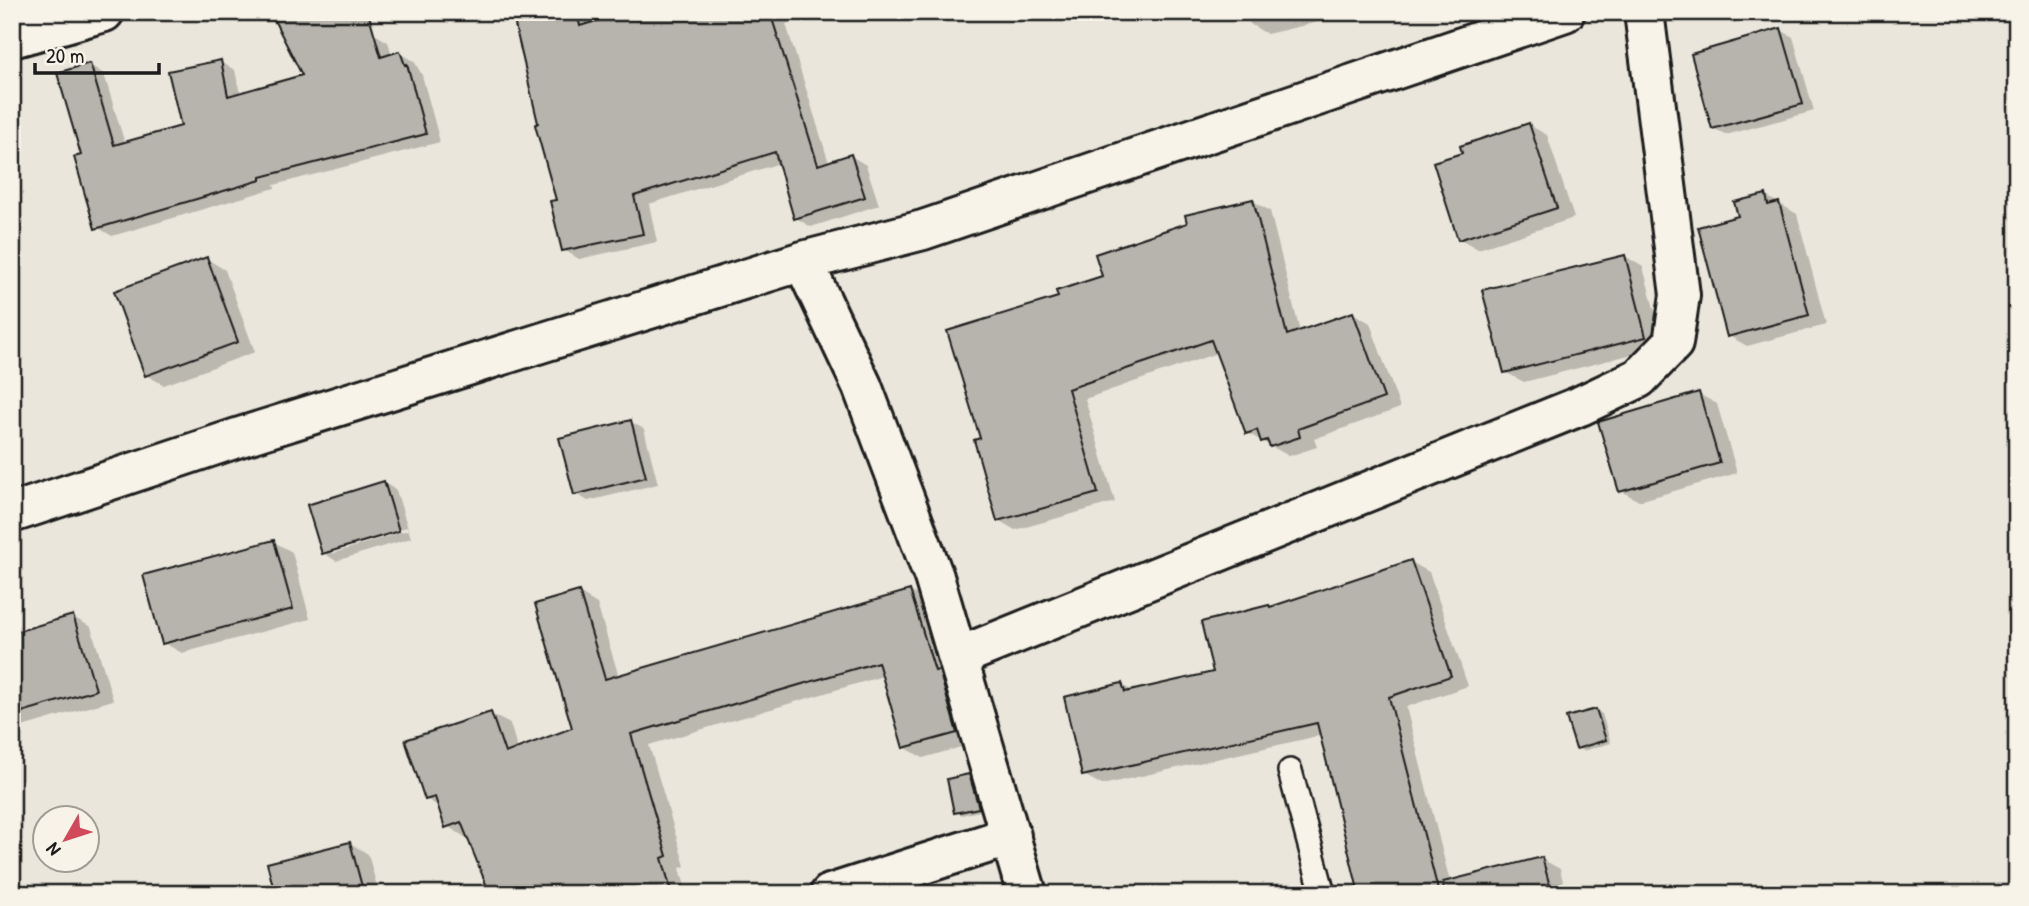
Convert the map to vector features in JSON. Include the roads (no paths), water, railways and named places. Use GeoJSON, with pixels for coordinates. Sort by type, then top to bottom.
{"type":"FeatureCollection","features":[{"type":"Feature","properties":{"kind":"street"},"geometry":{"type":"LineString","coordinates":[[12,38],[104,12]]}},
{"type":"Feature","properties":{"kind":"street"},"geometry":{"type":"LineString","coordinates":[[12,513],[237,438],[803,261],[923,230],[1565,12]]}},
{"type":"Feature","properties":{"kind":"street"},"geometry":{"type":"LineString","coordinates":[[958,657],[1580,406],[1639,378],[1673,343],[1680,295],[1644,12]]}},
{"type":"Feature","properties":{"kind":"street"},"geometry":{"type":"LineString","coordinates":[[803,261],[862,386],[934,577],[1027,894]]}},
{"type":"Feature","properties":{"kind":"street"},"geometry":{"type":"LineString","coordinates":[[830,894],[1011,836]]}},
{"type":"Feature","properties":{"kind":"lane"},"geometry":{"type":"LineString","coordinates":[[1290,771],[1323,894]]}}]}
